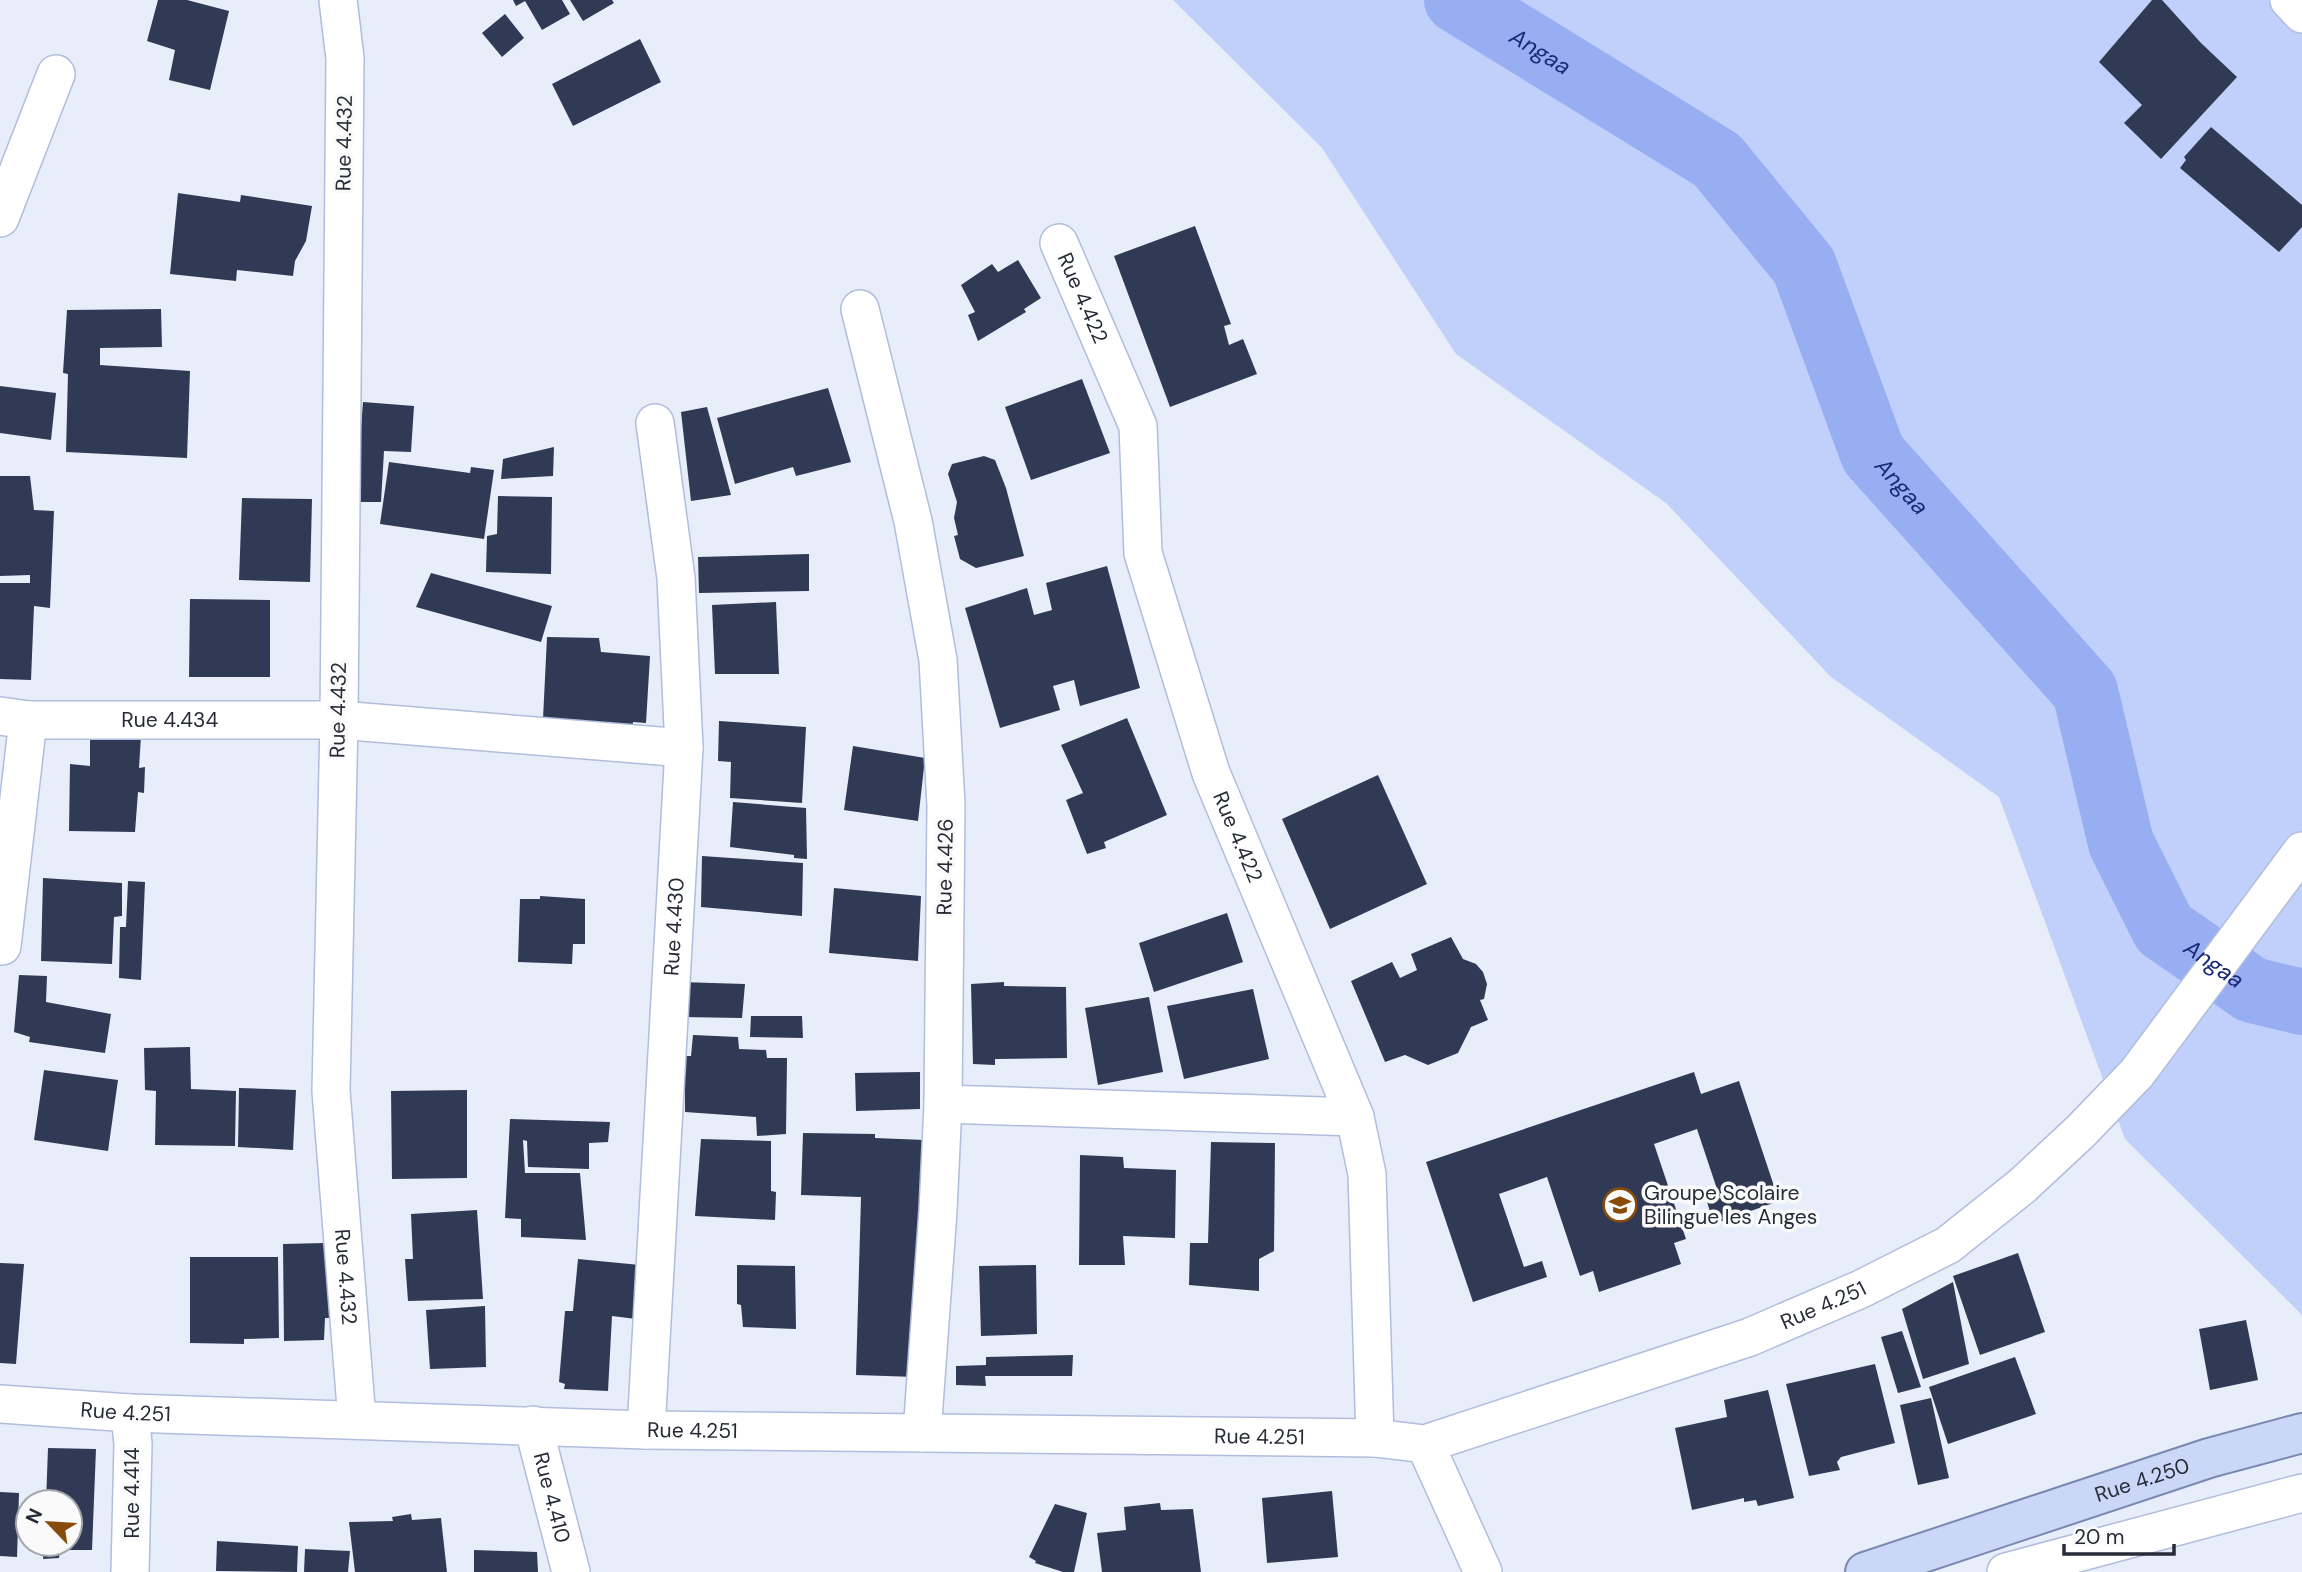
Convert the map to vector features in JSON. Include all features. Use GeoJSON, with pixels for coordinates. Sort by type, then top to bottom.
{"type":"FeatureCollection","features":[{"type":"Feature","properties":{"kind":"main road","name":"Rue 4.250"},"geometry":{"type":"LineString","coordinates":[[1865,1572],[2209,1458],[2302,1433]]}},
{"type":"Feature","properties":{"kind":"street","name":"Rue 4.432"},"geometry":{"type":"LineString","coordinates":[[338,0],[345,58],[339,720],[331,1090],[357,1420]]}},
{"type":"Feature","properties":{"kind":"street"},"geometry":{"type":"LineString","coordinates":[[2288,0],[2302,13]]}},
{"type":"Feature","properties":{"kind":"street"},"geometry":{"type":"LineString","coordinates":[[0,218],[56,74]]}},
{"type":"Feature","properties":{"kind":"street","name":"Rue 4.422"},"geometry":{"type":"LineString","coordinates":[[1059,243],[1138,426],[1143,553],[1211,773],[1354,1116],[1367,1174],[1375,1438]]}},
{"type":"Feature","properties":{"kind":"street","name":"Rue 4.426"},"geometry":{"type":"LineString","coordinates":[[860,309],[913,522],[938,660],[946,805],[943,1104],[922,1433]]}},
{"type":"Feature","properties":{"kind":"street","name":"Rue 4.430"},"geometry":{"type":"LineString","coordinates":[[646,1430],[684,748],[676,578],[655,423]]}},
{"type":"Feature","properties":{"kind":"street","name":"Rue 4.434"},"geometry":{"type":"LineString","coordinates":[[14,718],[339,720],[684,748]]}},
{"type":"Feature","properties":{"kind":"street"},"geometry":{"type":"LineString","coordinates":[[2,946],[14,718]]}},
{"type":"Feature","properties":{"kind":"street","name":"Rue 4.251"},"geometry":{"type":"LineString","coordinates":[[0,1404],[130,1413],[646,1430],[1375,1438],[1425,1444],[1750,1337],[1861,1289],[1948,1245],[2022,1186],[2081,1131],[2137,1073],[2302,851]]}},
{"type":"Feature","properties":{"kind":"street"},"geometry":{"type":"LineString","coordinates":[[943,1104],[1354,1116]]}},
{"type":"Feature","properties":{"kind":"street","name":"Rue 4.414"},"geometry":{"type":"LineString","coordinates":[[130,1413],[133,1444],[130,1572]]}},
{"type":"Feature","properties":{"kind":"street","name":"Rue 4.410"},"geometry":{"type":"LineString","coordinates":[[533,1425],[571,1572]]}},
{"type":"Feature","properties":{"kind":"street"},"geometry":{"type":"LineString","coordinates":[[1425,1444],[1483,1572]]}},
{"type":"Feature","properties":{"kind":"street"},"geometry":{"type":"LineString","coordinates":[[2006,1572],[2302,1493]]}},
{"type":"Feature","properties":{"kind":"shaded area"},"geometry":{"type":"Polygon","coordinates":[[[1173,0],[2302,0],[2302,1315],[2125,1139],[1999,797],[1831,677],[1666,503],[1456,354],[1322,148],[1173,0]]]}},
{"type":"Feature","properties":{"kind":"building"},"geometry":{"type":"Polygon","coordinates":[[[158,0],[187,0],[229,11],[210,90],[169,80],[175,50],[147,41],[158,0]]]}},
{"type":"Feature","properties":{"kind":"building"},"geometry":{"type":"Polygon","coordinates":[[[513,0],[562,0],[570,14],[542,30],[525,1],[516,6],[513,0]]]}},
{"type":"Feature","properties":{"kind":"building"},"geometry":{"type":"Polygon","coordinates":[[[570,0],[612,0],[614,3],[583,21],[570,0]]]}},
{"type":"Feature","properties":{"kind":"building"},"geometry":{"type":"Polygon","coordinates":[[[2152,0],[2162,0],[2237,77],[2161,159],[2124,123],[2142,105],[2099,62],[2152,0]]]}},
{"type":"Feature","properties":{"kind":"building"},"geometry":{"type":"Polygon","coordinates":[[[505,14],[524,38],[502,57],[482,33],[505,14]]]}},
{"type":"Feature","properties":{"kind":"building"},"geometry":{"type":"Polygon","coordinates":[[[640,39],[661,82],[573,126],[552,84],[640,39]]]}},
{"type":"Feature","properties":{"kind":"building"},"geometry":{"type":"Polygon","coordinates":[[[2211,127],[2302,205],[2302,227],[2279,252],[2180,168],[2186,160],[2184,157],[2211,127]]]}},
{"type":"Feature","properties":{"kind":"building"},"geometry":{"type":"Polygon","coordinates":[[[178,193],[240,202],[241,195],[312,206],[306,241],[295,261],[293,276],[237,270],[236,281],[170,274],[178,193]]]}},
{"type":"Feature","properties":{"kind":"building"},"geometry":{"type":"Polygon","coordinates":[[[1195,226],[1231,324],[1224,326],[1229,345],[1243,339],[1257,374],[1170,407],[1114,256],[1195,226]]]}},
{"type":"Feature","properties":{"kind":"building"},"geometry":{"type":"Polygon","coordinates":[[[1018,260],[1041,298],[1024,309],[1026,312],[978,341],[968,315],[975,312],[961,285],[992,264],[998,272],[1018,260]]]}},
{"type":"Feature","properties":{"kind":"building"},"geometry":{"type":"Polygon","coordinates":[[[161,309],[162,347],[100,348],[100,365],[190,371],[187,458],[66,452],[68,374],[63,373],[67,310],[161,309]]]}},
{"type":"Feature","properties":{"kind":"building"},"geometry":{"type":"Polygon","coordinates":[[[1082,379],[1110,453],[1031,480],[1005,407],[1082,379]]]}},
{"type":"Feature","properties":{"kind":"building"},"geometry":{"type":"Polygon","coordinates":[[[0,386],[56,393],[51,440],[0,433],[0,386]]]}},
{"type":"Feature","properties":{"kind":"building"},"geometry":{"type":"Polygon","coordinates":[[[828,388],[851,462],[796,476],[793,467],[735,484],[717,418],[828,388]]]}},
{"type":"Feature","properties":{"kind":"building"},"geometry":{"type":"Polygon","coordinates":[[[363,402],[414,406],[411,452],[384,451],[381,502],[355,502],[363,402]]]}},
{"type":"Feature","properties":{"kind":"building"},"geometry":{"type":"Polygon","coordinates":[[[707,407],[731,495],[691,501],[681,412],[707,407]]]}},
{"type":"Feature","properties":{"kind":"building"},"geometry":{"type":"Polygon","coordinates":[[[554,447],[553,476],[501,479],[503,459],[554,447]]]}},
{"type":"Feature","properties":{"kind":"building"},"geometry":{"type":"Polygon","coordinates":[[[984,456],[995,460],[1006,488],[1024,556],[976,568],[960,559],[954,536],[958,535],[954,518],[957,502],[948,474],[952,464],[984,456]]]}},
{"type":"Feature","properties":{"kind":"building"},"geometry":{"type":"Polygon","coordinates":[[[389,462],[470,473],[471,467],[494,470],[484,539],[380,524],[389,462]]]}},
{"type":"Feature","properties":{"kind":"building"},"geometry":{"type":"Polygon","coordinates":[[[0,476],[30,476],[34,510],[54,511],[50,608],[34,606],[31,680],[0,679],[0,583],[30,583],[30,575],[0,576],[0,476]]]}},
{"type":"Feature","properties":{"kind":"building"},"geometry":{"type":"Polygon","coordinates":[[[498,496],[552,497],[551,574],[486,572],[487,536],[497,534],[498,496]]]}},
{"type":"Feature","properties":{"kind":"building"},"geometry":{"type":"Polygon","coordinates":[[[242,498],[312,499],[310,582],[239,580],[242,498]]]}},
{"type":"Feature","properties":{"kind":"building"},"geometry":{"type":"Polygon","coordinates":[[[809,554],[809,591],[699,593],[698,557],[809,554]]]}},
{"type":"Feature","properties":{"kind":"building"},"geometry":{"type":"Polygon","coordinates":[[[1107,566],[1140,688],[1080,706],[1074,680],[1053,686],[1060,710],[1000,728],[965,608],[1027,588],[1034,615],[1052,610],[1046,583],[1107,566]]]}},
{"type":"Feature","properties":{"kind":"building"},"geometry":{"type":"Polygon","coordinates":[[[431,573],[552,606],[541,642],[416,607],[431,573]]]}},
{"type":"Feature","properties":{"kind":"building"},"geometry":{"type":"Polygon","coordinates":[[[190,599],[270,600],[270,677],[189,677],[190,599]]]}},
{"type":"Feature","properties":{"kind":"building"},"geometry":{"type":"Polygon","coordinates":[[[776,602],[779,674],[715,674],[712,605],[776,602]]]}},
{"type":"Feature","properties":{"kind":"building"},"geometry":{"type":"Polygon","coordinates":[[[547,637],[599,638],[601,652],[650,656],[646,723],[633,722],[632,740],[543,719],[547,637]]]}},
{"type":"Feature","properties":{"kind":"building"},"geometry":{"type":"Polygon","coordinates":[[[1127,718],[1167,815],[1104,842],[1106,848],[1087,854],[1066,800],[1083,793],[1061,745],[1127,718]]]}},
{"type":"Feature","properties":{"kind":"building"},"geometry":{"type":"Polygon","coordinates":[[[719,721],[806,727],[802,803],[730,798],[731,762],[718,761],[719,721]]]}},
{"type":"Feature","properties":{"kind":"building"},"geometry":{"type":"Polygon","coordinates":[[[90,735],[141,736],[139,768],[145,767],[144,793],[138,792],[135,832],[69,831],[70,764],[90,766],[90,735]]]}},
{"type":"Feature","properties":{"kind":"building"},"geometry":{"type":"Polygon","coordinates":[[[853,746],[925,758],[918,821],[844,810],[853,746]]]}},
{"type":"Feature","properties":{"kind":"building"},"geometry":{"type":"Polygon","coordinates":[[[1378,775],[1427,884],[1330,929],[1282,819],[1378,775]]]}},
{"type":"Feature","properties":{"kind":"building"},"geometry":{"type":"Polygon","coordinates":[[[733,802],[806,808],[807,859],[730,847],[733,802]]]}},
{"type":"Feature","properties":{"kind":"building"},"geometry":{"type":"Polygon","coordinates":[[[702,856],[803,863],[802,916],[701,907],[702,856]]]}},
{"type":"Feature","properties":{"kind":"building"},"geometry":{"type":"Polygon","coordinates":[[[43,878],[122,883],[122,916],[114,917],[112,964],[41,961],[43,878]]]}},
{"type":"Feature","properties":{"kind":"building"},"geometry":{"type":"Polygon","coordinates":[[[128,881],[145,882],[141,980],[119,978],[120,927],[126,927],[128,881]]]}},
{"type":"Feature","properties":{"kind":"building"},"geometry":{"type":"Polygon","coordinates":[[[834,888],[921,896],[918,961],[829,953],[834,888]]]}},
{"type":"Feature","properties":{"kind":"building"},"geometry":{"type":"Polygon","coordinates":[[[540,896],[585,899],[585,944],[573,944],[572,964],[518,962],[520,899],[540,899],[540,896]]]}},
{"type":"Feature","properties":{"kind":"building"},"geometry":{"type":"Polygon","coordinates":[[[1227,913],[1243,962],[1154,992],[1139,943],[1227,913]]]}},
{"type":"Feature","properties":{"kind":"building"},"geometry":{"type":"Polygon","coordinates":[[[1451,937],[1463,959],[1476,964],[1483,972],[1487,984],[1484,999],[1480,1000],[1488,1020],[1471,1027],[1458,1053],[1428,1065],[1405,1055],[1385,1062],[1351,981],[1392,962],[1400,978],[1417,970],[1411,954],[1451,937]]]}},
{"type":"Feature","properties":{"kind":"building"},"geometry":{"type":"Polygon","coordinates":[[[19,975],[47,976],[46,1002],[111,1014],[105,1053],[29,1042],[30,1037],[14,1032],[19,975]]]}},
{"type":"Feature","properties":{"kind":"building"},"geometry":{"type":"Polygon","coordinates":[[[680,982],[745,984],[742,1018],[681,1017],[680,982]]]}},
{"type":"Feature","properties":{"kind":"building"},"geometry":{"type":"Polygon","coordinates":[[[1004,982],[1004,986],[1066,987],[1067,1058],[995,1059],[995,1065],[973,1064],[971,984],[1004,982]]]}},
{"type":"Feature","properties":{"kind":"building"},"geometry":{"type":"Polygon","coordinates":[[[1253,989],[1269,1059],[1184,1079],[1167,1006],[1253,989]]]}},
{"type":"Feature","properties":{"kind":"building"},"geometry":{"type":"Polygon","coordinates":[[[1149,997],[1163,1072],[1098,1085],[1085,1008],[1149,997]]]}},
{"type":"Feature","properties":{"kind":"building"},"geometry":{"type":"Polygon","coordinates":[[[751,1016],[802,1016],[803,1038],[750,1037],[751,1016]]]}},
{"type":"Feature","properties":{"kind":"building"},"geometry":{"type":"Polygon","coordinates":[[[693,1035],[738,1037],[739,1049],[766,1050],[767,1058],[787,1058],[786,1134],[757,1136],[756,1117],[685,1112],[685,1056],[691,1056],[693,1035]]]}},
{"type":"Feature","properties":{"kind":"building"},"geometry":{"type":"Polygon","coordinates":[[[190,1047],[191,1089],[236,1091],[235,1146],[155,1145],[156,1091],[145,1090],[144,1048],[190,1047]]]}},
{"type":"Feature","properties":{"kind":"building"},"geometry":{"type":"Polygon","coordinates":[[[44,1070],[118,1080],[108,1151],[34,1140],[44,1070]]]}},
{"type":"Feature","properties":{"kind":"building"},"geometry":{"type":"Polygon","coordinates":[[[920,1072],[920,1109],[856,1111],[855,1073],[920,1072]]]}},
{"type":"Feature","properties":{"kind":"building"},"geometry":{"type":"Polygon","coordinates":[[[1694,1072],[1701,1094],[1739,1081],[1779,1201],[1714,1224],[1707,1202],[1720,1198],[1697,1129],[1654,1144],[1686,1239],[1674,1243],[1681,1264],[1599,1292],[1593,1271],[1580,1276],[1547,1177],[1499,1194],[1524,1267],[1542,1261],[1547,1277],[1473,1302],[1426,1162],[1694,1072]]]}},
{"type":"Feature","properties":{"kind":"building"},"geometry":{"type":"Polygon","coordinates":[[[239,1088],[296,1090],[293,1150],[238,1147],[239,1088]]]}},
{"type":"Feature","properties":{"kind":"building"},"geometry":{"type":"Polygon","coordinates":[[[467,1090],[467,1178],[392,1179],[391,1091],[467,1090]]]}},
{"type":"Feature","properties":{"kind":"building"},"geometry":{"type":"Polygon","coordinates":[[[510,1119],[610,1122],[608,1142],[589,1143],[589,1169],[528,1167],[527,1141],[523,1140],[525,1173],[580,1173],[586,1240],[521,1237],[521,1219],[505,1218],[510,1119]]]}},
{"type":"Feature","properties":{"kind":"building"},"geometry":{"type":"Polygon","coordinates":[[[803,1133],[875,1134],[875,1138],[925,1140],[916,1377],[856,1375],[861,1197],[801,1195],[803,1133]]]}},
{"type":"Feature","properties":{"kind":"building"},"geometry":{"type":"Polygon","coordinates":[[[701,1139],[771,1141],[771,1191],[776,1192],[775,1220],[695,1216],[701,1139]]]}},
{"type":"Feature","properties":{"kind":"building"},"geometry":{"type":"Polygon","coordinates":[[[1211,1142],[1275,1143],[1274,1251],[1259,1259],[1259,1291],[1189,1285],[1190,1243],[1208,1243],[1211,1142]]]}},
{"type":"Feature","properties":{"kind":"building"},"geometry":{"type":"Polygon","coordinates":[[[1080,1155],[1123,1157],[1124,1168],[1176,1170],[1175,1238],[1123,1236],[1125,1265],[1079,1265],[1080,1155]]]}},
{"type":"Feature","properties":{"kind":"building"},"geometry":{"type":"Polygon","coordinates":[[[477,1210],[483,1299],[408,1301],[405,1259],[413,1259],[411,1214],[477,1210]]]}},
{"type":"Feature","properties":{"kind":"building"},"geometry":{"type":"Polygon","coordinates":[[[325,1243],[325,1265],[332,1265],[333,1318],[325,1318],[324,1340],[284,1341],[283,1244],[325,1243]]]}},
{"type":"Feature","properties":{"kind":"building"},"geometry":{"type":"Polygon","coordinates":[[[2018,1253],[2045,1332],[1980,1355],[1953,1276],[2018,1253]]]}},
{"type":"Feature","properties":{"kind":"building"},"geometry":{"type":"Polygon","coordinates":[[[190,1257],[278,1257],[279,1338],[244,1339],[244,1344],[190,1343],[190,1257]]]}},
{"type":"Feature","properties":{"kind":"building"},"geometry":{"type":"Polygon","coordinates":[[[578,1259],[640,1265],[636,1319],[612,1316],[608,1391],[564,1389],[565,1384],[559,1382],[565,1311],[573,1311],[578,1259]]]}},
{"type":"Feature","properties":{"kind":"building"},"geometry":{"type":"Polygon","coordinates":[[[0,1263],[24,1264],[16,1364],[0,1363],[0,1263]]]}},
{"type":"Feature","properties":{"kind":"building"},"geometry":{"type":"Polygon","coordinates":[[[737,1265],[795,1266],[796,1329],[743,1327],[741,1305],[737,1304],[737,1265]]]}},
{"type":"Feature","properties":{"kind":"building"},"geometry":{"type":"Polygon","coordinates":[[[1036,1265],[1037,1334],[981,1336],[979,1266],[1036,1265]]]}},
{"type":"Feature","properties":{"kind":"building"},"geometry":{"type":"Polygon","coordinates":[[[1953,1282],[1969,1364],[1923,1379],[1902,1309],[1953,1282]]]}},
{"type":"Feature","properties":{"kind":"building"},"geometry":{"type":"Polygon","coordinates":[[[485,1306],[486,1367],[430,1369],[426,1310],[485,1306]]]}},
{"type":"Feature","properties":{"kind":"building"},"geometry":{"type":"Polygon","coordinates":[[[2246,1320],[2258,1380],[2210,1390],[2199,1329],[2246,1320]]]}},
{"type":"Feature","properties":{"kind":"building"},"geometry":{"type":"Polygon","coordinates":[[[1902,1331],[1921,1387],[1898,1393],[1881,1337],[1902,1331]]]}},
{"type":"Feature","properties":{"kind":"building"},"geometry":{"type":"Polygon","coordinates":[[[1073,1355],[1072,1376],[985,1376],[986,1386],[956,1385],[956,1366],[986,1365],[986,1357],[1073,1355]]]}},
{"type":"Feature","properties":{"kind":"building"},"geometry":{"type":"Polygon","coordinates":[[[2015,1357],[2036,1414],[1948,1444],[1929,1387],[2015,1357]]]}},
{"type":"Feature","properties":{"kind":"building"},"geometry":{"type":"Polygon","coordinates":[[[1875,1364],[1895,1443],[1841,1457],[1837,1462],[1840,1470],[1809,1476],[1786,1384],[1875,1364]]]}},
{"type":"Feature","properties":{"kind":"building"},"geometry":{"type":"Polygon","coordinates":[[[1768,1390],[1794,1498],[1758,1506],[1756,1500],[1744,1502],[1744,1498],[1692,1510],[1675,1428],[1727,1417],[1724,1400],[1768,1390]]]}},
{"type":"Feature","properties":{"kind":"building"},"geometry":{"type":"Polygon","coordinates":[[[1931,1398],[1949,1478],[1918,1485],[1900,1405],[1931,1398]]]}},
{"type":"Feature","properties":{"kind":"building"},"geometry":{"type":"Polygon","coordinates":[[[48,1448],[96,1449],[92,1550],[84,1550],[84,1488],[47,1488],[48,1448]]]}},
{"type":"Feature","properties":{"kind":"building"},"geometry":{"type":"Polygon","coordinates":[[[1332,1491],[1338,1557],[1267,1563],[1262,1498],[1332,1491]]]}},
{"type":"Feature","properties":{"kind":"building"},"geometry":{"type":"Polygon","coordinates":[[[0,1492],[14,1493],[14,1557],[0,1556],[0,1492]]]}},
{"type":"Feature","properties":{"kind":"building"},"geometry":{"type":"Polygon","coordinates":[[[1160,1503],[1161,1510],[1193,1509],[1201,1572],[1102,1572],[1097,1533],[1126,1530],[1124,1507],[1160,1503]]]}},
{"type":"Feature","properties":{"kind":"building"},"geometry":{"type":"Polygon","coordinates":[[[1055,1504],[1087,1513],[1074,1572],[1063,1572],[1035,1563],[1036,1561],[1029,1557],[1055,1504]]]}},
{"type":"Feature","properties":{"kind":"building"},"geometry":{"type":"Polygon","coordinates":[[[411,1514],[412,1520],[441,1518],[447,1572],[355,1572],[349,1522],[393,1521],[392,1517],[411,1514]]]}},
{"type":"Feature","properties":{"kind":"building"},"geometry":{"type":"Polygon","coordinates":[[[217,1541],[298,1546],[297,1572],[216,1571],[217,1541]]]}},
{"type":"Feature","properties":{"kind":"building"},"geometry":{"type":"Polygon","coordinates":[[[305,1549],[350,1551],[348,1572],[304,1572],[305,1549]]]}},
{"type":"Feature","properties":{"kind":"building"},"geometry":{"type":"Polygon","coordinates":[[[474,1550],[537,1552],[538,1572],[474,1572],[474,1550]]]}},
{"type":"Feature","properties":{"kind":"waterway","name":"Angaa"},"geometry":{"type":"LineString","coordinates":[[1457,0],[1717,160],[1804,266],[1873,454],[2085,691],[2121,843],[2164,929],[2252,990],[2302,1002]]}},
{"type":"Feature","properties":{"kind":"place","name":"Groupe Scolaire Bilingue les Anges"},"geometry":{"type":"Point","coordinates":[1620,1205]}}]}
